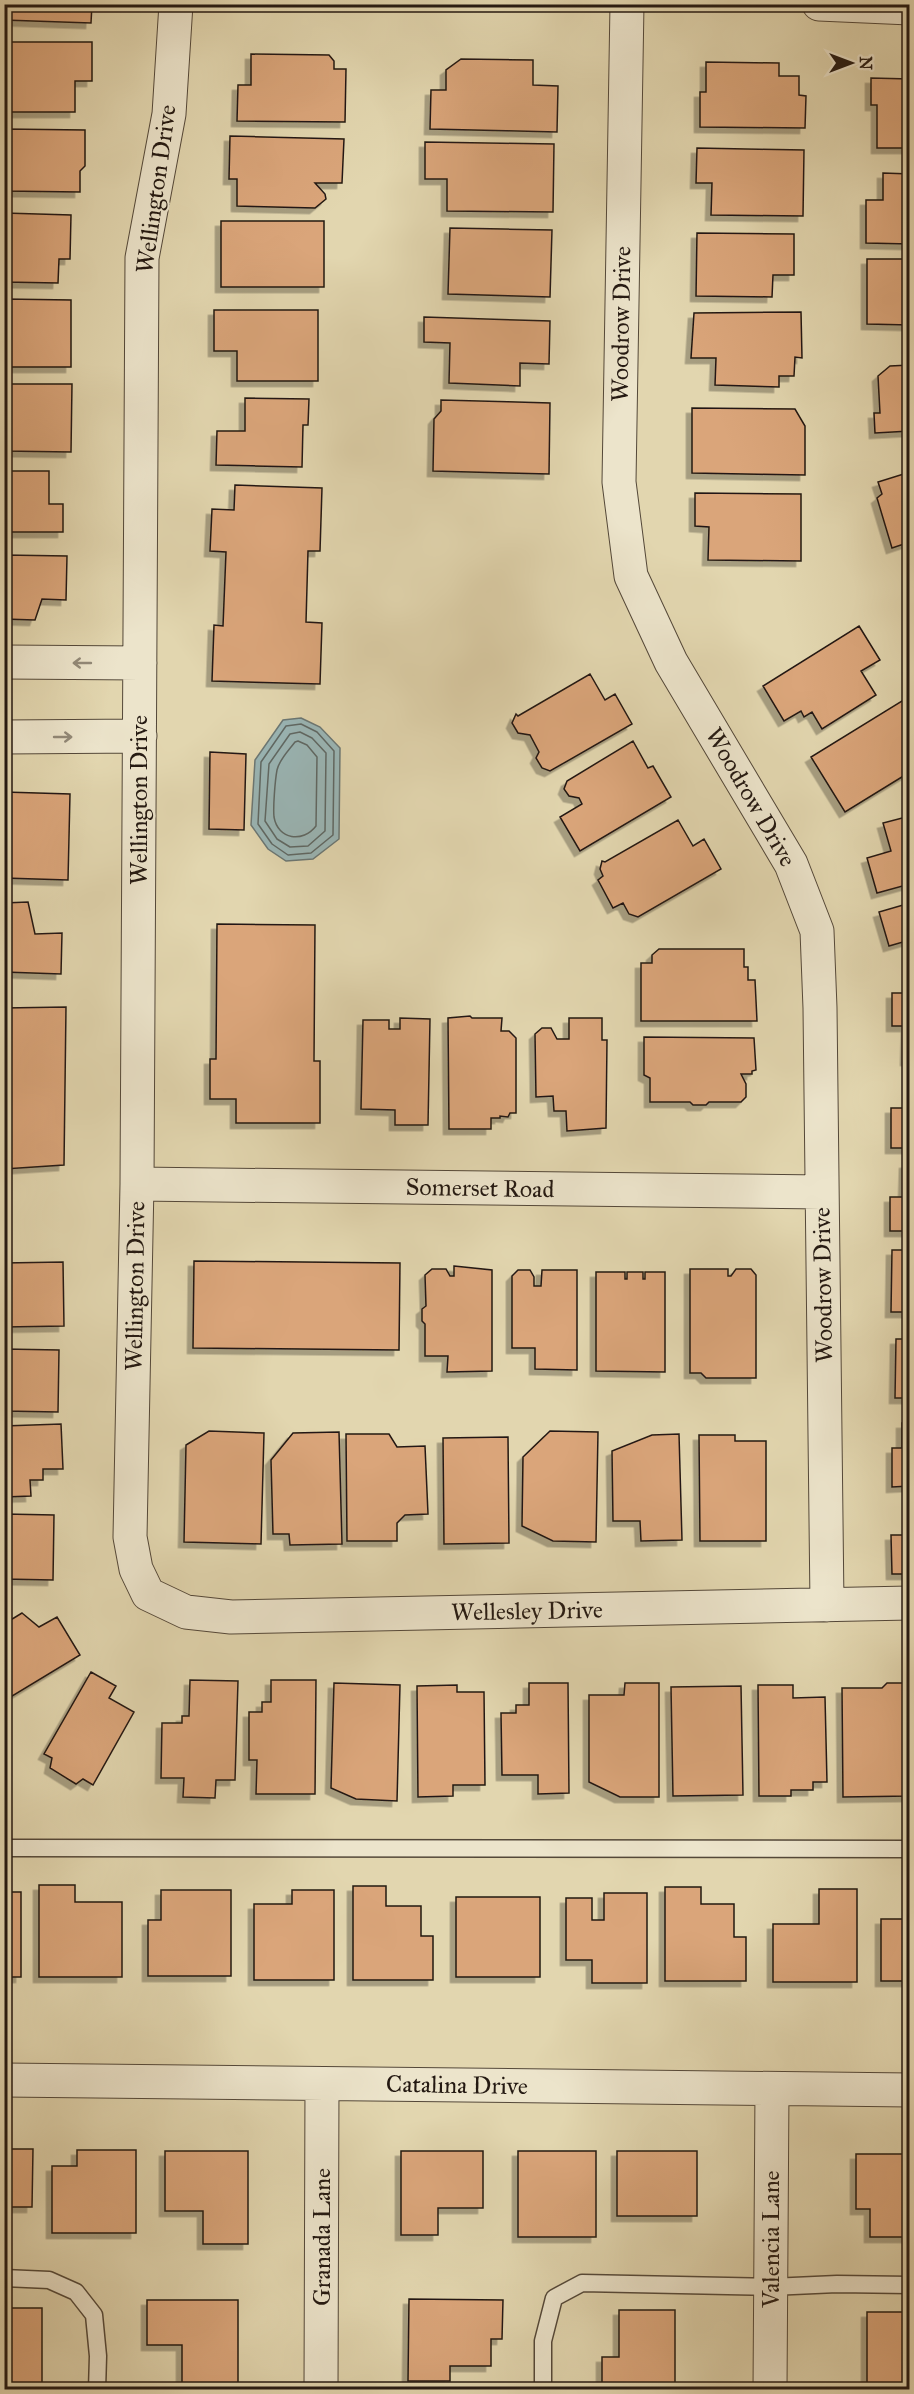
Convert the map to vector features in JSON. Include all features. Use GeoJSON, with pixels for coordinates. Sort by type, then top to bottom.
{"type":"FeatureCollection","features":[{"type":"Feature","properties":{"kind":"street","name":"Wellington Drive"},"geometry":{"type":"LineString","coordinates":[[148,1594],[136,1569],[130,1537],[137,1184],[142,258],[169,114],[176,4]]}},
{"type":"Feature","properties":{"kind":"street","name":"Woodrow Drive"},"geometry":{"type":"LineString","coordinates":[[627,4],[619,482],[632,576],[670,662],[791,864],[817,931],[826,1605]]}},
{"type":"Feature","properties":{"kind":"street"},"geometry":{"type":"LineString","coordinates":[[819,4],[909,8]]}},
{"type":"Feature","properties":{"kind":"street"},"geometry":{"type":"LineString","coordinates":[[4,662],[140,663]]}},
{"type":"Feature","properties":{"kind":"street"},"geometry":{"type":"LineString","coordinates":[[4,737],[140,736]]}},
{"type":"Feature","properties":{"kind":"street","name":"Somerset Road"},"geometry":{"type":"LineString","coordinates":[[137,1184],[822,1192]]}},
{"type":"Feature","properties":{"kind":"street","name":"Wellesley Drive"},"geometry":{"type":"LineString","coordinates":[[148,1594],[186,1612],[231,1617],[909,1603]]}},
{"type":"Feature","properties":{"kind":"street","name":"Catalina Drive"},"geometry":{"type":"LineString","coordinates":[[4,2080],[909,2090]]}},
{"type":"Feature","properties":{"kind":"street","name":"Granada Lane"},"geometry":{"type":"LineString","coordinates":[[321,2390],[322,2084]]}},
{"type":"Feature","properties":{"kind":"street","name":"Valencia Lane"},"geometry":{"type":"LineString","coordinates":[[770,2390],[772,2089]]}},
{"type":"Feature","properties":{"kind":"lane"},"geometry":{"type":"LineString","coordinates":[[4,1848],[909,1849]]}},
{"type":"Feature","properties":{"kind":"lane"},"geometry":{"type":"LineString","coordinates":[[4,2278],[49,2280],[76,2292],[94,2315],[98,2355],[97,2390]]}},
{"type":"Feature","properties":{"kind":"lane"},"geometry":{"type":"LineString","coordinates":[[543,2390],[543,2341],[554,2298],[582,2283],[771,2287],[837,2284],[909,2285]]}},
{"type":"Feature","properties":{"kind":"water"},"geometry":{"type":"Polygon","coordinates":[[[301,718],[320,727],[340,748],[339,839],[313,859],[286,861],[268,849],[251,825],[255,760],[283,720],[301,718]]]}},
{"type":"Feature","properties":{"kind":"building"},"geometry":{"type":"Polygon","coordinates":[[[4,4],[92,4],[91,23],[4,20],[4,4]]]}},
{"type":"Feature","properties":{"kind":"building"},"geometry":{"type":"Polygon","coordinates":[[[4,42],[92,42],[92,81],[75,81],[75,112],[4,112],[4,42]]]}},
{"type":"Feature","properties":{"kind":"building"},"geometry":{"type":"Polygon","coordinates":[[[251,54],[329,55],[334,61],[334,69],[346,69],[345,122],[237,121],[238,85],[251,85],[251,54]]]}},
{"type":"Feature","properties":{"kind":"building"},"geometry":{"type":"Polygon","coordinates":[[[461,59],[533,60],[533,85],[558,86],[557,132],[430,129],[431,90],[446,90],[446,70],[461,59]]]}},
{"type":"Feature","properties":{"kind":"building"},"geometry":{"type":"Polygon","coordinates":[[[706,62],[779,63],[779,76],[799,76],[799,95],[806,96],[805,128],[700,127],[700,92],[706,92],[706,62]]]}},
{"type":"Feature","properties":{"kind":"building"},"geometry":{"type":"Polygon","coordinates":[[[871,78],[910,79],[910,148],[877,148],[877,105],[871,105],[871,78]]]}},
{"type":"Feature","properties":{"kind":"building"},"geometry":{"type":"Polygon","coordinates":[[[4,129],[85,130],[85,166],[80,171],[80,192],[4,191],[4,129]]]}},
{"type":"Feature","properties":{"kind":"building"},"geometry":{"type":"Polygon","coordinates":[[[230,136],[344,139],[342,183],[315,183],[325,194],[326,199],[315,208],[237,206],[237,179],[229,179],[230,136]]]}},
{"type":"Feature","properties":{"kind":"building"},"geometry":{"type":"Polygon","coordinates":[[[425,142],[554,144],[553,212],[447,211],[447,179],[425,179],[425,142]]]}},
{"type":"Feature","properties":{"kind":"building"},"geometry":{"type":"Polygon","coordinates":[[[697,148],[804,150],[803,216],[711,215],[712,183],[696,183],[697,148]]]}},
{"type":"Feature","properties":{"kind":"building"},"geometry":{"type":"Polygon","coordinates":[[[883,173],[910,174],[910,244],[866,243],[866,200],[883,200],[883,173]]]}},
{"type":"Feature","properties":{"kind":"building"},"geometry":{"type":"Polygon","coordinates":[[[4,213],[71,215],[70,259],[59,259],[58,283],[4,282],[4,213]]]}},
{"type":"Feature","properties":{"kind":"building"},"geometry":{"type":"Polygon","coordinates":[[[221,221],[324,221],[324,287],[221,287],[221,221]]]}},
{"type":"Feature","properties":{"kind":"building"},"geometry":{"type":"Polygon","coordinates":[[[450,228],[552,230],[550,297],[448,294],[450,228]]]}},
{"type":"Feature","properties":{"kind":"building"},"geometry":{"type":"Polygon","coordinates":[[[697,233],[794,234],[794,275],[773,275],[772,297],[696,296],[697,233]]]}},
{"type":"Feature","properties":{"kind":"building"},"geometry":{"type":"Polygon","coordinates":[[[867,259],[910,259],[910,325],[867,324],[867,259]]]}},
{"type":"Feature","properties":{"kind":"building"},"geometry":{"type":"Polygon","coordinates":[[[4,299],[71,300],[71,367],[4,367],[4,299]]]}},
{"type":"Feature","properties":{"kind":"building"},"geometry":{"type":"Polygon","coordinates":[[[214,310],[318,310],[318,381],[237,381],[237,351],[214,351],[214,310]]]}},
{"type":"Feature","properties":{"kind":"building"},"geometry":{"type":"Polygon","coordinates":[[[801,312],[802,358],[795,357],[794,376],[779,376],[779,387],[715,385],[716,358],[691,358],[694,313],[801,312]]]}},
{"type":"Feature","properties":{"kind":"building"},"geometry":{"type":"Polygon","coordinates":[[[424,317],[550,321],[549,364],[520,363],[520,386],[449,383],[450,343],[424,342],[424,317]]]}},
{"type":"Feature","properties":{"kind":"building"},"geometry":{"type":"Polygon","coordinates":[[[910,365],[910,431],[875,433],[874,413],[880,413],[878,376],[890,366],[910,365]]]}},
{"type":"Feature","properties":{"kind":"building"},"geometry":{"type":"Polygon","coordinates":[[[4,384],[72,384],[71,452],[4,451],[4,384]]]}},
{"type":"Feature","properties":{"kind":"building"},"geometry":{"type":"Polygon","coordinates":[[[245,398],[309,399],[308,425],[303,425],[302,467],[216,465],[217,431],[245,431],[245,398]]]}},
{"type":"Feature","properties":{"kind":"building"},"geometry":{"type":"Polygon","coordinates":[[[441,400],[550,403],[549,474],[433,471],[434,419],[441,411],[441,400]]]}},
{"type":"Feature","properties":{"kind":"building"},"geometry":{"type":"Polygon","coordinates":[[[692,408],[795,409],[805,426],[805,475],[692,473],[692,408]]]}},
{"type":"Feature","properties":{"kind":"building"},"geometry":{"type":"Polygon","coordinates":[[[4,471],[49,471],[49,504],[63,504],[63,532],[4,532],[4,471]]]}},
{"type":"Feature","properties":{"kind":"building"},"geometry":{"type":"Polygon","coordinates":[[[910,472],[910,542],[892,548],[877,498],[882,494],[878,482],[910,472]]]}},
{"type":"Feature","properties":{"kind":"building"},"geometry":{"type":"Polygon","coordinates":[[[235,485],[322,488],[320,551],[308,551],[306,622],[322,623],[320,684],[212,681],[214,625],[223,626],[226,552],[210,551],[212,509],[234,510],[235,485]]]}},
{"type":"Feature","properties":{"kind":"building"},"geometry":{"type":"Polygon","coordinates":[[[695,493],[801,494],[801,561],[708,560],[709,527],[695,526],[695,493]]]}},
{"type":"Feature","properties":{"kind":"building"},"geometry":{"type":"Polygon","coordinates":[[[4,555],[67,556],[66,600],[42,599],[35,620],[4,619],[4,555]]]}},
{"type":"Feature","properties":{"kind":"building"},"geometry":{"type":"Polygon","coordinates":[[[859,626],[880,660],[861,671],[876,695],[822,729],[812,712],[804,717],[801,711],[784,721],[763,686],[859,626]]]}},
{"type":"Feature","properties":{"kind":"building"},"geometry":{"type":"Polygon","coordinates":[[[590,674],[605,700],[615,694],[632,724],[550,771],[542,768],[536,758],[539,752],[530,735],[518,733],[512,723],[516,714],[518,716],[590,674]]]}},
{"type":"Feature","properties":{"kind":"building"},"geometry":{"type":"Polygon","coordinates":[[[910,696],[910,772],[845,812],[811,757],[910,696]]]}},
{"type":"Feature","properties":{"kind":"building"},"geometry":{"type":"Polygon","coordinates":[[[633,741],[648,768],[653,766],[671,797],[580,851],[560,817],[582,804],[579,798],[569,796],[564,789],[567,781],[633,741]]]}},
{"type":"Feature","properties":{"kind":"building"},"geometry":{"type":"Polygon","coordinates":[[[210,752],[246,754],[244,830],[209,829],[210,752]]]}},
{"type":"Feature","properties":{"kind":"building"},"geometry":{"type":"Polygon","coordinates":[[[4,792],[70,794],[68,880],[4,878],[4,792]]]}},
{"type":"Feature","properties":{"kind":"building"},"geometry":{"type":"Polygon","coordinates":[[[910,816],[910,884],[877,893],[867,858],[891,851],[883,823],[910,816]]]}},
{"type":"Feature","properties":{"kind":"building"},"geometry":{"type":"Polygon","coordinates":[[[678,820],[693,846],[704,839],[721,869],[638,917],[629,914],[623,903],[613,908],[598,880],[603,876],[600,869],[602,861],[605,862],[678,820]]]}},
{"type":"Feature","properties":{"kind":"building"},"geometry":{"type":"Polygon","coordinates":[[[28,902],[35,934],[62,933],[61,974],[4,972],[4,903],[28,902]]]}},
{"type":"Feature","properties":{"kind":"building"},"geometry":{"type":"Polygon","coordinates":[[[910,903],[910,940],[889,946],[879,912],[910,903]]]}},
{"type":"Feature","properties":{"kind":"building"},"geometry":{"type":"Polygon","coordinates":[[[217,924],[315,925],[314,1061],[320,1061],[320,1123],[236,1123],[236,1099],[210,1099],[210,1059],[216,1059],[217,924]]]}},
{"type":"Feature","properties":{"kind":"building"},"geometry":{"type":"Polygon","coordinates":[[[659,949],[744,949],[744,967],[748,967],[748,980],[755,980],[757,1021],[641,1021],[641,963],[652,963],[652,955],[659,949]]]}},
{"type":"Feature","properties":{"kind":"building"},"geometry":{"type":"Polygon","coordinates":[[[892,993],[910,993],[910,1060],[906,1060],[907,1026],[892,1026],[892,993]]]}},
{"type":"Feature","properties":{"kind":"building"},"geometry":{"type":"Polygon","coordinates":[[[66,1007],[64,1165],[4,1169],[4,1008],[66,1007]]]}},
{"type":"Feature","properties":{"kind":"building"},"geometry":{"type":"Polygon","coordinates":[[[470,1016],[472,1018],[502,1018],[501,1031],[509,1031],[516,1038],[516,1113],[510,1113],[508,1117],[491,1118],[491,1129],[449,1129],[448,1018],[470,1016]]]}},
{"type":"Feature","properties":{"kind":"building"},"geometry":{"type":"Polygon","coordinates":[[[400,1018],[430,1019],[428,1125],[395,1125],[395,1110],[361,1109],[363,1020],[389,1020],[389,1029],[400,1029],[400,1018]]]}},
{"type":"Feature","properties":{"kind":"building"},"geometry":{"type":"Polygon","coordinates":[[[569,1018],[602,1018],[602,1040],[607,1040],[606,1128],[567,1131],[566,1111],[554,1111],[553,1096],[536,1097],[535,1034],[542,1028],[551,1028],[557,1039],[569,1039],[569,1018]]]}},
{"type":"Feature","properties":{"kind":"building"},"geometry":{"type":"Polygon","coordinates":[[[644,1037],[754,1038],[756,1070],[752,1071],[752,1074],[741,1074],[746,1084],[746,1097],[741,1102],[709,1102],[706,1105],[693,1105],[690,1102],[650,1102],[650,1078],[644,1075],[644,1037]]]}},
{"type":"Feature","properties":{"kind":"building"},"geometry":{"type":"Polygon","coordinates":[[[909,1099],[910,1148],[891,1148],[891,1108],[909,1108],[909,1099]]]}},
{"type":"Feature","properties":{"kind":"building"},"geometry":{"type":"Polygon","coordinates":[[[905,1163],[910,1163],[910,1231],[890,1231],[890,1197],[904,1197],[905,1163]]]}},
{"type":"Feature","properties":{"kind":"building"},"geometry":{"type":"Polygon","coordinates":[[[892,1250],[910,1250],[910,1312],[891,1312],[892,1250]]]}},
{"type":"Feature","properties":{"kind":"building"},"geometry":{"type":"Polygon","coordinates":[[[194,1261],[400,1263],[399,1350],[193,1348],[194,1261]]]}},
{"type":"Feature","properties":{"kind":"building"},"geometry":{"type":"Polygon","coordinates":[[[63,1262],[64,1326],[4,1327],[4,1263],[63,1262]]]}},
{"type":"Feature","properties":{"kind":"building"},"geometry":{"type":"Polygon","coordinates":[[[454,1266],[492,1270],[492,1371],[447,1372],[448,1356],[425,1356],[425,1324],[422,1321],[422,1309],[426,1306],[425,1275],[432,1269],[446,1269],[450,1276],[454,1276],[454,1266]]]}},
{"type":"Feature","properties":{"kind":"building"},"geometry":{"type":"Polygon","coordinates":[[[690,1269],[728,1269],[728,1276],[731,1276],[736,1269],[751,1269],[756,1275],[756,1378],[706,1378],[701,1373],[690,1373],[690,1269]]]}},
{"type":"Feature","properties":{"kind":"building"},"geometry":{"type":"Polygon","coordinates":[[[518,1270],[530,1270],[534,1277],[534,1286],[541,1286],[542,1270],[577,1270],[577,1370],[535,1369],[535,1348],[512,1348],[512,1276],[518,1270]]]}},
{"type":"Feature","properties":{"kind":"building"},"geometry":{"type":"Polygon","coordinates":[[[596,1272],[625,1272],[625,1279],[627,1279],[627,1272],[643,1272],[643,1279],[645,1279],[645,1272],[665,1272],[665,1372],[596,1371],[596,1272]]]}},
{"type":"Feature","properties":{"kind":"building"},"geometry":{"type":"Polygon","coordinates":[[[896,1339],[910,1339],[910,1398],[895,1398],[896,1339]]]}},
{"type":"Feature","properties":{"kind":"building"},"geometry":{"type":"Polygon","coordinates":[[[4,1349],[59,1350],[58,1412],[4,1411],[4,1349]]]}},
{"type":"Feature","properties":{"kind":"building"},"geometry":{"type":"Polygon","coordinates":[[[902,1423],[910,1423],[910,1486],[892,1487],[892,1448],[902,1448],[902,1423]]]}},
{"type":"Feature","properties":{"kind":"building"},"geometry":{"type":"Polygon","coordinates":[[[61,1424],[63,1469],[43,1469],[43,1480],[30,1480],[31,1496],[4,1497],[4,1426],[61,1424]]]}},
{"type":"Feature","properties":{"kind":"building"},"geometry":{"type":"Polygon","coordinates":[[[209,1431],[264,1433],[261,1544],[184,1542],[186,1445],[209,1431]]]}},
{"type":"Feature","properties":{"kind":"building"},"geometry":{"type":"Polygon","coordinates":[[[550,1431],[598,1432],[596,1542],[553,1541],[522,1526],[523,1457],[550,1431]]]}},
{"type":"Feature","properties":{"kind":"building"},"geometry":{"type":"Polygon","coordinates":[[[339,1432],[342,1544],[290,1545],[289,1534],[273,1534],[271,1460],[293,1433],[339,1432]]]}},
{"type":"Feature","properties":{"kind":"building"},"geometry":{"type":"Polygon","coordinates":[[[346,1434],[389,1434],[397,1447],[425,1446],[428,1514],[405,1515],[397,1523],[397,1541],[347,1541],[346,1434]]]}},
{"type":"Feature","properties":{"kind":"building"},"geometry":{"type":"Polygon","coordinates":[[[679,1434],[682,1540],[641,1541],[640,1521],[613,1521],[612,1451],[652,1435],[679,1434]]]}},
{"type":"Feature","properties":{"kind":"building"},"geometry":{"type":"Polygon","coordinates":[[[699,1435],[735,1435],[735,1441],[766,1441],[766,1541],[700,1541],[699,1435]]]}},
{"type":"Feature","properties":{"kind":"building"},"geometry":{"type":"Polygon","coordinates":[[[508,1437],[509,1543],[444,1544],[443,1438],[508,1437]]]}},
{"type":"Feature","properties":{"kind":"building"},"geometry":{"type":"Polygon","coordinates":[[[4,1514],[54,1515],[53,1580],[4,1579],[4,1514]]]}},
{"type":"Feature","properties":{"kind":"building"},"geometry":{"type":"Polygon","coordinates":[[[891,1535],[910,1535],[910,1574],[892,1574],[891,1535]]]}},
{"type":"Feature","properties":{"kind":"building"},"geometry":{"type":"Polygon","coordinates":[[[22,1613],[39,1627],[57,1617],[80,1655],[4,1701],[4,1624],[22,1613]]]}},
{"type":"Feature","properties":{"kind":"building"},"geometry":{"type":"Polygon","coordinates":[[[91,1672],[116,1686],[109,1698],[134,1712],[93,1785],[83,1779],[76,1784],[50,1768],[52,1758],[44,1754],[91,1672]]]}},
{"type":"Feature","properties":{"kind":"building"},"geometry":{"type":"Polygon","coordinates":[[[190,1680],[238,1681],[235,1780],[216,1780],[215,1798],[183,1797],[184,1778],[161,1778],[162,1723],[182,1723],[182,1716],[189,1716],[190,1680]]]}},
{"type":"Feature","properties":{"kind":"building"},"geometry":{"type":"Polygon","coordinates":[[[271,1680],[316,1680],[315,1794],[256,1794],[257,1760],[249,1760],[249,1712],[262,1712],[262,1702],[271,1702],[271,1680]]]}},
{"type":"Feature","properties":{"kind":"building"},"geometry":{"type":"Polygon","coordinates":[[[334,1683],[400,1685],[397,1801],[356,1799],[331,1788],[334,1683]]]}},
{"type":"Feature","properties":{"kind":"building"},"geometry":{"type":"Polygon","coordinates":[[[529,1683],[568,1683],[569,1793],[538,1794],[538,1775],[502,1775],[501,1713],[516,1713],[516,1705],[529,1705],[529,1683]]]}},
{"type":"Feature","properties":{"kind":"building"},"geometry":{"type":"Polygon","coordinates":[[[625,1683],[659,1683],[659,1797],[620,1797],[589,1782],[589,1695],[624,1695],[625,1683]]]}},
{"type":"Feature","properties":{"kind":"building"},"geometry":{"type":"Polygon","coordinates":[[[887,1683],[910,1683],[910,1796],[843,1797],[842,1688],[882,1688],[887,1683]]]}},
{"type":"Feature","properties":{"kind":"building"},"geometry":{"type":"Polygon","coordinates":[[[457,1685],[457,1692],[484,1692],[485,1785],[453,1785],[453,1796],[418,1797],[417,1686],[457,1685]]]}},
{"type":"Feature","properties":{"kind":"building"},"geometry":{"type":"Polygon","coordinates":[[[758,1685],[793,1685],[793,1698],[825,1697],[827,1782],[813,1782],[813,1790],[791,1790],[791,1796],[759,1796],[758,1685]]]}},
{"type":"Feature","properties":{"kind":"building"},"geometry":{"type":"Polygon","coordinates":[[[741,1686],[743,1795],[673,1796],[671,1687],[741,1686]]]}},
{"type":"Feature","properties":{"kind":"building"},"geometry":{"type":"Polygon","coordinates":[[[39,1885],[75,1885],[75,1902],[122,1902],[122,1977],[39,1977],[39,1885]]]}},
{"type":"Feature","properties":{"kind":"building"},"geometry":{"type":"Polygon","coordinates":[[[353,1886],[386,1886],[386,1906],[421,1906],[421,1936],[433,1936],[433,1980],[353,1980],[353,1886]]]}},
{"type":"Feature","properties":{"kind":"building"},"geometry":{"type":"Polygon","coordinates":[[[665,1887],[701,1887],[701,1904],[734,1904],[734,1937],[746,1937],[746,1981],[665,1981],[665,1887]]]}},
{"type":"Feature","properties":{"kind":"building"},"geometry":{"type":"Polygon","coordinates":[[[819,1889],[857,1889],[857,1982],[773,1982],[773,1924],[819,1924],[819,1889]]]}},
{"type":"Feature","properties":{"kind":"building"},"geometry":{"type":"Polygon","coordinates":[[[161,1890],[231,1890],[231,1976],[148,1976],[148,1920],[161,1920],[161,1890]]]}},
{"type":"Feature","properties":{"kind":"building"},"geometry":{"type":"Polygon","coordinates":[[[292,1890],[334,1890],[334,1980],[254,1980],[254,1904],[292,1904],[292,1890]]]}},
{"type":"Feature","properties":{"kind":"building"},"geometry":{"type":"Polygon","coordinates":[[[4,1892],[21,1892],[21,1977],[4,1977],[4,1892]]]}},
{"type":"Feature","properties":{"kind":"building"},"geometry":{"type":"Polygon","coordinates":[[[604,1893],[647,1893],[647,1983],[592,1983],[592,1960],[566,1960],[566,1898],[592,1898],[592,1920],[604,1920],[604,1893]]]}},
{"type":"Feature","properties":{"kind":"building"},"geometry":{"type":"Polygon","coordinates":[[[456,1897],[540,1897],[540,1977],[456,1977],[456,1897]]]}},
{"type":"Feature","properties":{"kind":"building"},"geometry":{"type":"Polygon","coordinates":[[[881,1919],[910,1919],[910,1981],[881,1981],[881,1919]]]}},
{"type":"Feature","properties":{"kind":"building"},"geometry":{"type":"Polygon","coordinates":[[[4,2149],[33,2149],[32,2207],[4,2207],[4,2149]]]}},
{"type":"Feature","properties":{"kind":"building"},"geometry":{"type":"Polygon","coordinates":[[[77,2150],[136,2150],[136,2233],[52,2233],[52,2166],[77,2166],[77,2150]]]}},
{"type":"Feature","properties":{"kind":"building"},"geometry":{"type":"Polygon","coordinates":[[[165,2151],[248,2151],[248,2244],[203,2244],[203,2211],[165,2211],[165,2151]]]}},
{"type":"Feature","properties":{"kind":"building"},"geometry":{"type":"Polygon","coordinates":[[[401,2151],[483,2151],[483,2208],[438,2208],[438,2235],[401,2235],[401,2151]]]}},
{"type":"Feature","properties":{"kind":"building"},"geometry":{"type":"Polygon","coordinates":[[[518,2151],[596,2151],[596,2237],[518,2237],[518,2151]]]}},
{"type":"Feature","properties":{"kind":"building"},"geometry":{"type":"Polygon","coordinates":[[[617,2151],[697,2151],[697,2216],[617,2216],[617,2151]]]}},
{"type":"Feature","properties":{"kind":"building"},"geometry":{"type":"Polygon","coordinates":[[[856,2154],[910,2154],[910,2237],[870,2237],[870,2209],[856,2209],[856,2154]]]}},
{"type":"Feature","properties":{"kind":"building"},"geometry":{"type":"Polygon","coordinates":[[[409,2299],[503,2300],[502,2339],[491,2339],[491,2366],[450,2366],[450,2381],[408,2381],[409,2299]]]}},
{"type":"Feature","properties":{"kind":"building"},"geometry":{"type":"Polygon","coordinates":[[[147,2300],[238,2300],[238,2384],[182,2384],[182,2345],[147,2345],[147,2300]]]}},
{"type":"Feature","properties":{"kind":"building"},"geometry":{"type":"Polygon","coordinates":[[[4,2308],[42,2308],[42,2389],[4,2389],[4,2308]]]}},
{"type":"Feature","properties":{"kind":"building"},"geometry":{"type":"Polygon","coordinates":[[[619,2310],[675,2310],[675,2390],[602,2390],[602,2357],[619,2357],[619,2310]]]}},
{"type":"Feature","properties":{"kind":"building"},"geometry":{"type":"Polygon","coordinates":[[[867,2312],[910,2312],[910,2390],[867,2390],[867,2312]]]}}]}
